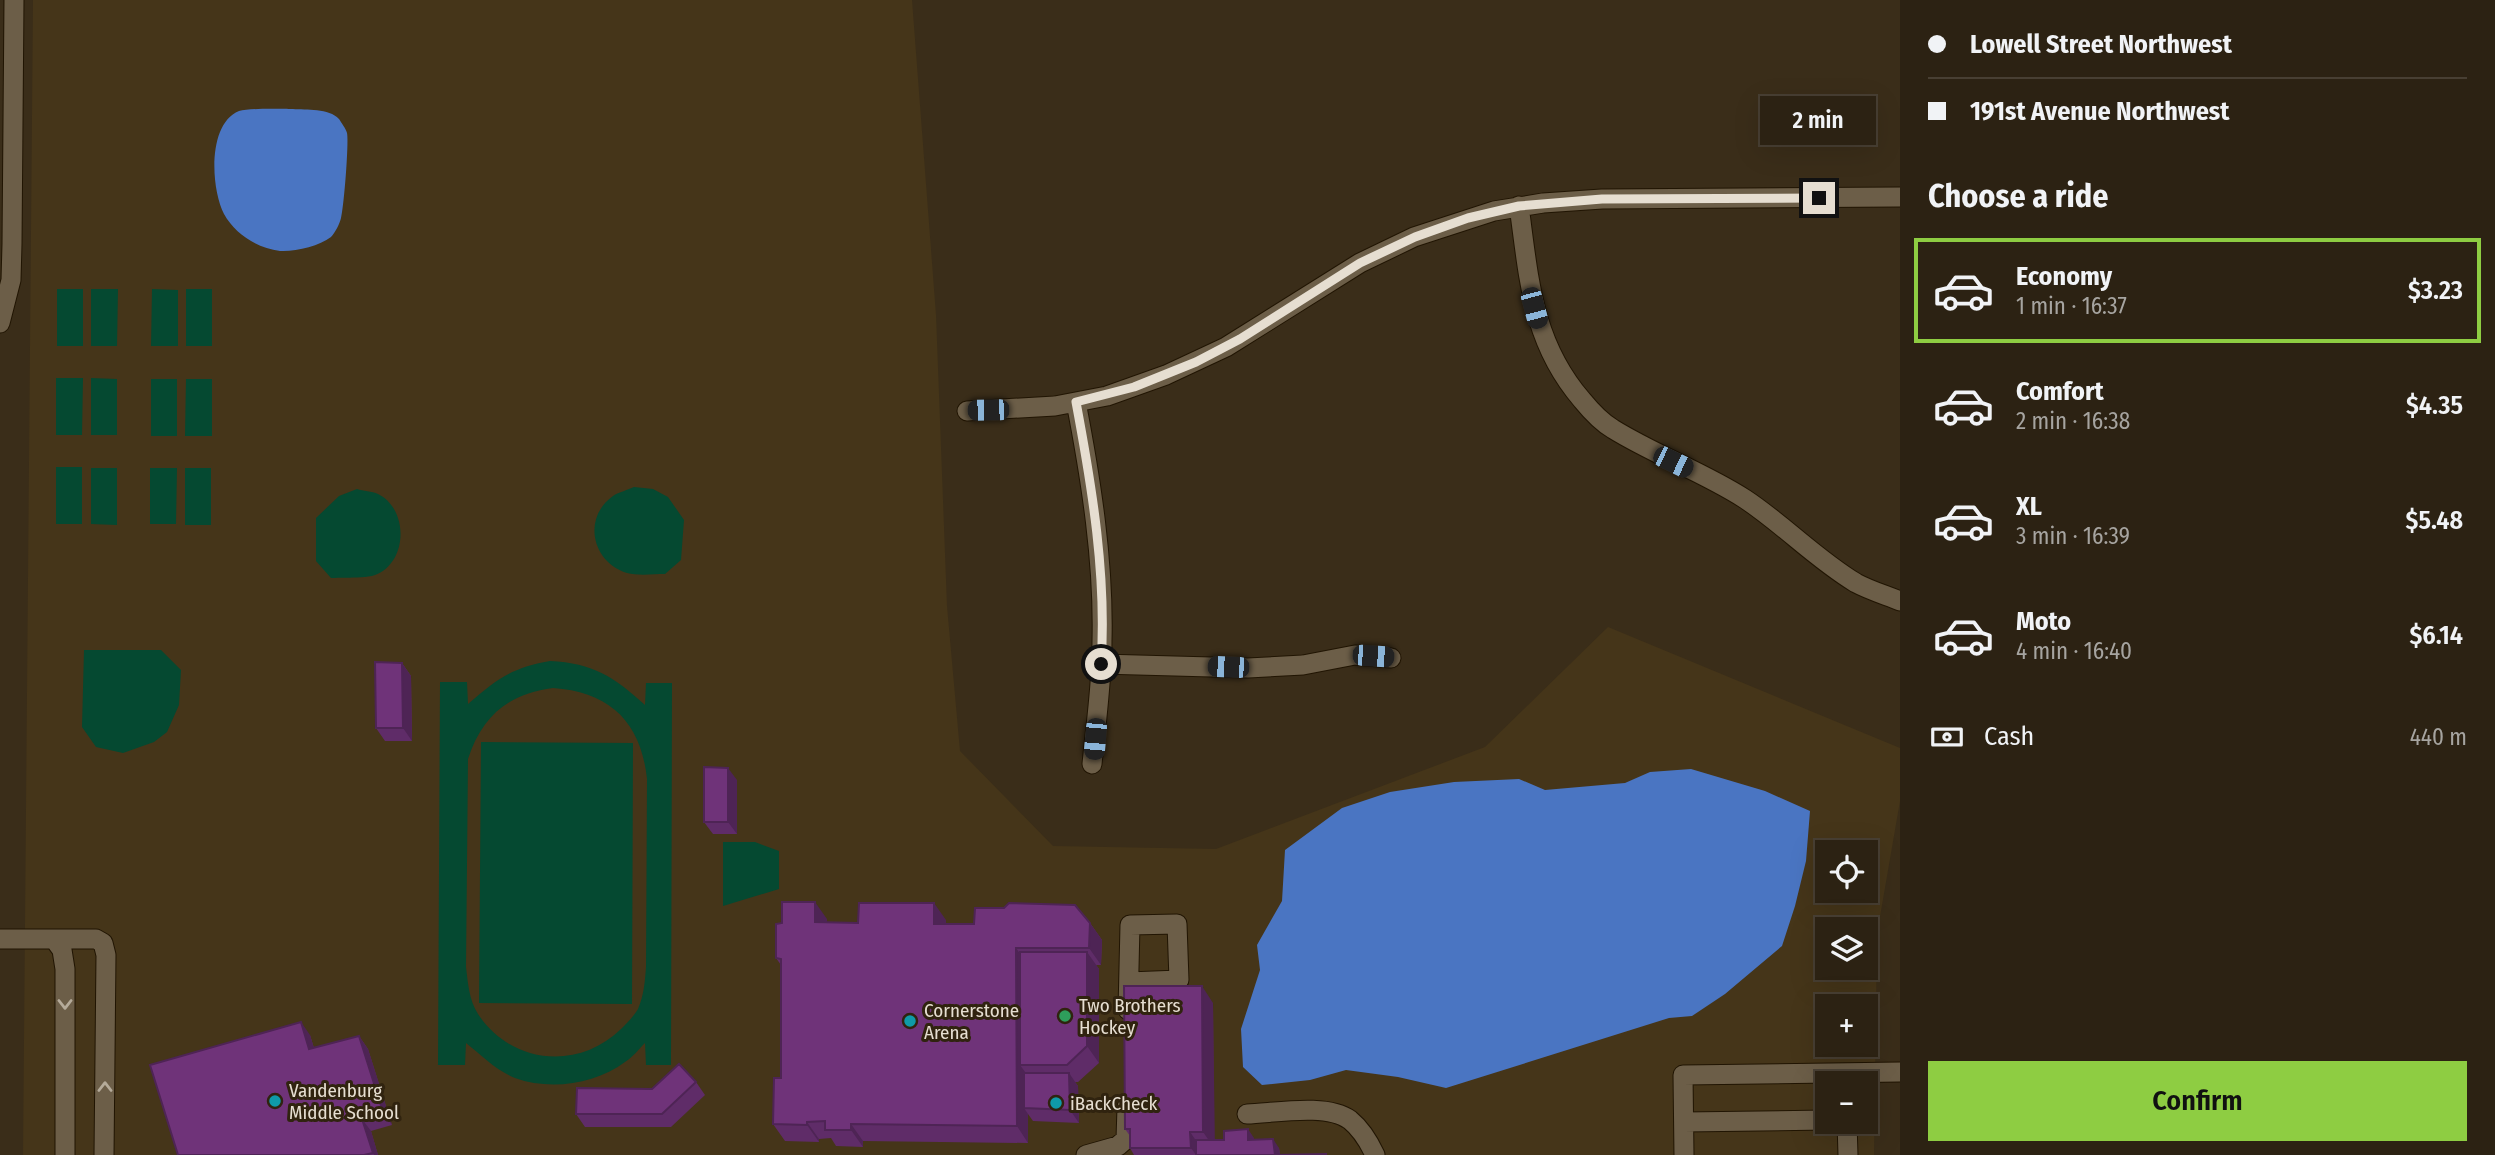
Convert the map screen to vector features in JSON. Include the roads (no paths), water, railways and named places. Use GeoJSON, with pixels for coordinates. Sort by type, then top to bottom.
{"type":"FeatureCollection","features":[{"type":"Feature","properties":{"kind":"street"},"geometry":{"type":"LineString","coordinates":[[0,323],[11,281],[6,138],[7,32],[14,0]]}},
{"type":"Feature","properties":{"kind":"street"},"geometry":{"type":"LineString","coordinates":[[967,411],[1029,409],[1076,402],[1134,387],[1196,362],[1245,336],[1342,274],[1415,237],[1468,218],[1519,206],[1602,199],[1900,197]]}},
{"type":"Feature","properties":{"kind":"street"},"geometry":{"type":"LineString","coordinates":[[1519,206],[1530,284],[1540,330],[1561,373],[1592,412],[1610,427],[1640,445],[1743,498],[1856,583],[1900,601]]}},
{"type":"Feature","properties":{"kind":"street"},"geometry":{"type":"LineString","coordinates":[[1076,402],[1098,556],[1102,618],[1101,664],[1092,764]]}},
{"type":"Feature","properties":{"kind":"street"},"geometry":{"type":"LineString","coordinates":[[1101,664],[1248,668],[1303,665],[1355,655],[1391,657]]}},
{"type":"Feature","properties":{"kind":"street"},"geometry":{"type":"LineString","coordinates":[[0,939],[96,939],[103,943],[106,955],[104,1155]]}},
{"type":"Feature","properties":{"kind":"street"},"geometry":{"type":"LineString","coordinates":[[54,939],[62,950],[65,969],[65,1155]]}},
{"type":"Feature","properties":{"kind":"street"},"geometry":{"type":"LineString","coordinates":[[1128,1034],[1129,982]]}},
{"type":"Feature","properties":{"kind":"street"},"geometry":{"type":"LineString","coordinates":[[1878,1075],[1900,1073]]}},
{"type":"Feature","properties":{"kind":"street"},"geometry":{"type":"LineString","coordinates":[[1684,1155],[1683,1075],[1815,1077]]}},
{"type":"Feature","properties":{"kind":"street"},"geometry":{"type":"LineString","coordinates":[[1086,1155],[1118,1146],[1126,1139],[1127,1086]]}},
{"type":"Feature","properties":{"kind":"street"},"geometry":{"type":"LineString","coordinates":[[1247,1114],[1319,1110],[1349,1119],[1367,1138],[1376,1155]]}},
{"type":"Feature","properties":{"kind":"street"},"geometry":{"type":"LineString","coordinates":[[1684,1122],[1815,1120]]}},
{"type":"Feature","properties":{"kind":"street"},"geometry":{"type":"LineString","coordinates":[[1847,1134],[1848,1155]]}},
{"type":"Feature","properties":{"kind":"water"},"geometry":{"type":"Polygon","coordinates":[[[317,110],[335,115],[339,119],[347,139],[345,189],[340,220],[331,237],[307,248],[280,251],[247,239],[234,228],[224,214],[216,189],[215,158],[221,129],[229,118],[239,111],[317,110]]]}},
{"type":"Feature","properties":{"kind":"water"},"geometry":{"type":"Polygon","coordinates":[[[1691,769],[1765,791],[1810,811],[1806,861],[1782,946],[1725,994],[1692,1016],[1669,1018],[1446,1088],[1398,1077],[1346,1070],[1310,1080],[1262,1085],[1243,1067],[1241,1029],[1260,970],[1257,945],[1282,901],[1285,850],[1342,808],[1390,792],[1454,782],[1519,779],[1545,790],[1625,783],[1650,772],[1691,769]]]}},
{"type":"Feature","properties":{"kind":"place","name":"Two Brothers Hockey"},"geometry":{"type":"Point","coordinates":[1065,1016]}},
{"type":"Feature","properties":{"kind":"place","name":"Cornerstone Arena"},"geometry":{"type":"Point","coordinates":[910,1021]}},
{"type":"Feature","properties":{"kind":"place","name":"Vandenburg Middle School"},"geometry":{"type":"Point","coordinates":[275,1101]}},
{"type":"Feature","properties":{"kind":"place","name":"iBackCheck"},"geometry":{"type":"Point","coordinates":[1056,1103]}}]}
